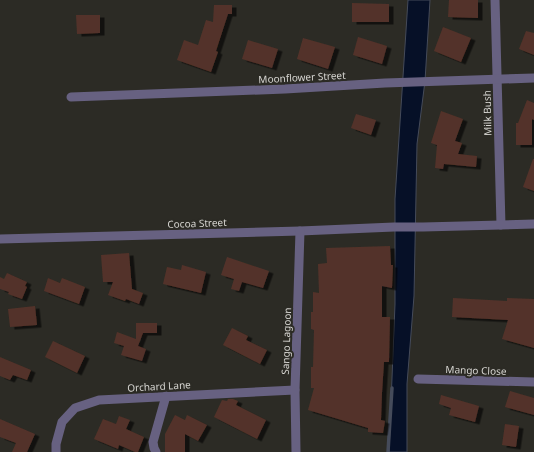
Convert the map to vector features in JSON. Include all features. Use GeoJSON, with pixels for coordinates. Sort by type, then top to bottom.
{"type":"FeatureCollection","features":[{"type":"Feature","properties":{"kind":"street","name":"Milk Bush"},"geometry":{"type":"LineString","coordinates":[[495,0],[500,224]]}},
{"type":"Feature","properties":{"kind":"street","name":"Moonflower Street"},"geometry":{"type":"LineString","coordinates":[[71,97],[534,78]]}},
{"type":"Feature","properties":{"kind":"street"},"geometry":{"type":"LineString","coordinates":[[500,224],[534,224]]}},
{"type":"Feature","properties":{"kind":"street","name":"Cocoa Street"},"geometry":{"type":"LineString","coordinates":[[0,239],[500,224]]}},
{"type":"Feature","properties":{"kind":"street","name":"Sango Lagoon"},"geometry":{"type":"LineString","coordinates":[[296,452],[295,390],[300,231]]}},
{"type":"Feature","properties":{"kind":"street","name":"Mango Close"},"geometry":{"type":"LineString","coordinates":[[418,379],[534,382]]}},
{"type":"Feature","properties":{"kind":"street","name":"Orchard Lane"},"geometry":{"type":"LineString","coordinates":[[56,452],[56,444],[62,422],[75,408],[99,400],[295,390]]}},
{"type":"Feature","properties":{"kind":"street"},"geometry":{"type":"LineString","coordinates":[[156,452],[153,442],[166,396]]}},
{"type":"Feature","properties":{"kind":"water"},"geometry":{"type":"Polygon","coordinates":[[[408,0],[430,0],[425,81],[417,144],[414,296],[407,384],[407,452],[389,452],[395,304],[395,199],[408,0]]]}},
{"type":"Feature","properties":{"kind":"building"},"geometry":{"type":"Polygon","coordinates":[[[449,0],[478,0],[478,18],[448,17],[449,0]]]}},
{"type":"Feature","properties":{"kind":"building"},"geometry":{"type":"Polygon","coordinates":[[[352,3],[389,4],[389,22],[352,22],[352,3]]]}},
{"type":"Feature","properties":{"kind":"building"},"geometry":{"type":"Polygon","coordinates":[[[214,5],[232,5],[232,14],[228,14],[211,72],[177,60],[184,40],[198,45],[206,20],[213,22],[214,5]]]}},
{"type":"Feature","properties":{"kind":"building"},"geometry":{"type":"Polygon","coordinates":[[[76,15],[100,15],[100,33],[77,34],[76,15]]]}},
{"type":"Feature","properties":{"kind":"building"},"geometry":{"type":"Polygon","coordinates":[[[443,27],[471,38],[461,62],[434,51],[443,27]]]}},
{"type":"Feature","properties":{"kind":"building"},"geometry":{"type":"Polygon","coordinates":[[[526,31],[534,33],[534,55],[519,49],[526,31]]]}},
{"type":"Feature","properties":{"kind":"building"},"geometry":{"type":"Polygon","coordinates":[[[358,37],[387,46],[382,64],[353,55],[358,37]]]}},
{"type":"Feature","properties":{"kind":"building"},"geometry":{"type":"Polygon","coordinates":[[[303,38],[335,47],[328,69],[297,59],[303,38]]]}},
{"type":"Feature","properties":{"kind":"building"},"geometry":{"type":"Polygon","coordinates":[[[248,40],[278,49],[272,68],[242,59],[248,40]]]}},
{"type":"Feature","properties":{"kind":"building"},"geometry":{"type":"Polygon","coordinates":[[[527,100],[534,103],[534,120],[532,119],[532,145],[516,145],[516,123],[518,123],[527,100]]]}},
{"type":"Feature","properties":{"kind":"building"},"geometry":{"type":"Polygon","coordinates":[[[441,111],[463,119],[455,141],[462,143],[458,154],[477,156],[476,167],[444,164],[443,169],[435,168],[437,145],[431,143],[441,111]]]}},
{"type":"Feature","properties":{"kind":"building"},"geometry":{"type":"Polygon","coordinates":[[[356,114],[376,120],[371,135],[351,128],[356,114]]]}},
{"type":"Feature","properties":{"kind":"building"},"geometry":{"type":"Polygon","coordinates":[[[534,159],[534,191],[523,187],[534,159]]]}},
{"type":"Feature","properties":{"kind":"building"},"geometry":{"type":"Polygon","coordinates":[[[390,246],[391,265],[393,265],[392,288],[382,286],[382,317],[390,317],[389,362],[384,362],[382,393],[381,420],[385,421],[383,433],[368,432],[368,428],[308,410],[314,388],[311,388],[314,330],[311,329],[313,292],[319,293],[318,264],[327,263],[326,248],[390,246]]]}},
{"type":"Feature","properties":{"kind":"building"},"geometry":{"type":"Polygon","coordinates":[[[129,253],[132,289],[143,293],[139,304],[108,295],[113,282],[103,282],[101,255],[129,253]]]}},
{"type":"Feature","properties":{"kind":"building"},"geometry":{"type":"Polygon","coordinates":[[[227,257],[269,271],[263,288],[242,282],[239,291],[231,289],[234,279],[221,275],[227,257]]]}},
{"type":"Feature","properties":{"kind":"building"},"geometry":{"type":"Polygon","coordinates":[[[182,265],[206,272],[201,293],[163,284],[167,267],[181,270],[182,265]]]}},
{"type":"Feature","properties":{"kind":"building"},"geometry":{"type":"Polygon","coordinates":[[[7,273],[27,282],[25,286],[27,287],[22,299],[8,294],[9,292],[0,289],[0,277],[4,279],[7,273]]]}},
{"type":"Feature","properties":{"kind":"building"},"geometry":{"type":"Polygon","coordinates":[[[48,278],[60,283],[62,278],[85,287],[79,304],[44,291],[48,278]]]}},
{"type":"Feature","properties":{"kind":"building"},"geometry":{"type":"Polygon","coordinates":[[[453,298],[507,301],[507,298],[534,299],[534,348],[502,339],[508,320],[452,317],[453,298]]]}},
{"type":"Feature","properties":{"kind":"building"},"geometry":{"type":"Polygon","coordinates":[[[35,306],[37,325],[10,327],[8,309],[35,306]]]}},
{"type":"Feature","properties":{"kind":"building"},"geometry":{"type":"Polygon","coordinates":[[[136,323],[157,323],[157,333],[143,333],[138,346],[146,349],[142,361],[121,355],[124,346],[114,343],[117,332],[136,339],[136,323]]]}},
{"type":"Feature","properties":{"kind":"building"},"geometry":{"type":"Polygon","coordinates":[[[232,328],[248,336],[246,340],[267,350],[260,364],[223,345],[232,328]]]}},
{"type":"Feature","properties":{"kind":"building"},"geometry":{"type":"Polygon","coordinates":[[[53,341],[85,356],[77,373],[45,357],[53,341]]]}},
{"type":"Feature","properties":{"kind":"building"},"geometry":{"type":"Polygon","coordinates":[[[0,357],[31,370],[27,380],[13,375],[10,380],[0,376],[0,357]]]}},
{"type":"Feature","properties":{"kind":"building"},"geometry":{"type":"Polygon","coordinates":[[[510,391],[534,398],[534,415],[505,407],[510,391]]]}},
{"type":"Feature","properties":{"kind":"building"},"geometry":{"type":"Polygon","coordinates":[[[441,395],[479,406],[475,422],[449,415],[451,408],[439,404],[441,395]]]}},
{"type":"Feature","properties":{"kind":"building"},"geometry":{"type":"Polygon","coordinates":[[[228,399],[238,401],[236,405],[266,420],[257,439],[214,417],[222,400],[227,401],[228,399]]]}},
{"type":"Feature","properties":{"kind":"building"},"geometry":{"type":"Polygon","coordinates":[[[175,415],[185,420],[187,415],[207,425],[198,441],[185,434],[185,452],[165,452],[165,434],[175,415]]]}},
{"type":"Feature","properties":{"kind":"building"},"geometry":{"type":"Polygon","coordinates":[[[119,416],[130,420],[126,429],[144,437],[138,452],[119,445],[118,449],[94,439],[103,419],[116,424],[119,416]]]}},
{"type":"Feature","properties":{"kind":"building"},"geometry":{"type":"Polygon","coordinates":[[[0,419],[35,434],[27,452],[12,452],[16,443],[0,437],[0,419]]]}},
{"type":"Feature","properties":{"kind":"building"},"geometry":{"type":"Polygon","coordinates":[[[505,424],[519,426],[516,447],[502,445],[505,424]]]}},
{"type":"Feature","properties":{"kind":"waterway"},"geometry":{"type":"LineString","coordinates":[[388,452],[392,388]]}}]}
